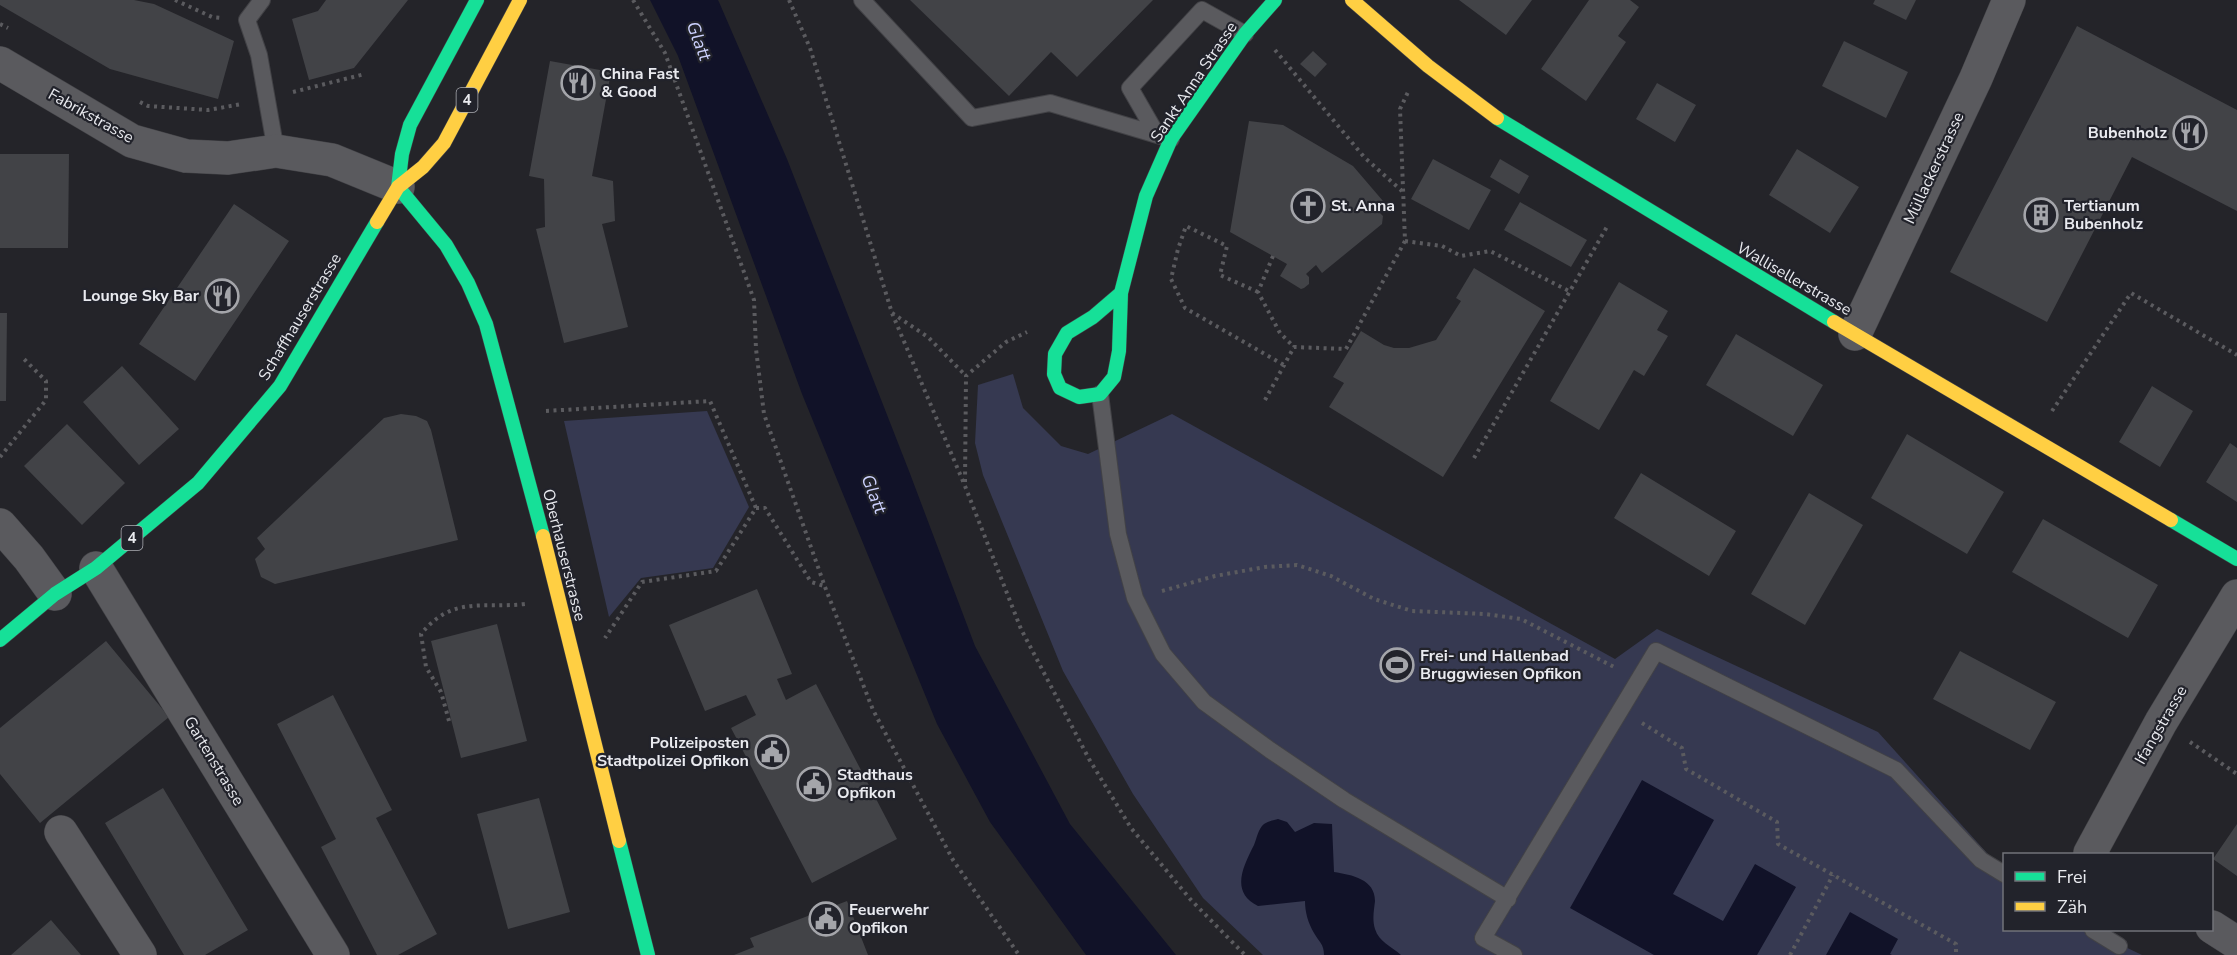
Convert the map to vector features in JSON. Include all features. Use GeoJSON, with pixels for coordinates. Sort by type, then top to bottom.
{"type":"FeatureCollection","features":[{"type":"Feature","properties":{"kind":"main road","name":"Schaffhauserstrasse"},"geometry":{"type":"LineString","coordinates":[[398,187],[402,154],[411,125],[477,0]]}},
{"type":"Feature","properties":{"kind":"main road","name":"Schaffhauserstrasse"},"geometry":{"type":"LineString","coordinates":[[0,640],[55,594],[96,568],[198,483],[280,386],[398,187],[423,167],[444,142],[520,0]]}},
{"type":"Feature","properties":{"kind":"main road","name":"Sankt Anna Strasse"},"geometry":{"type":"LineString","coordinates":[[1100,394],[1114,377],[1119,351],[1121,293],[1164,137],[1245,34],[1275,0]]}},
{"type":"Feature","properties":{"kind":"main road","name":"Wallisellerstrasse"},"geometry":{"type":"LineString","coordinates":[[1352,0],[1428,66],[1493,115],[1729,260],[2237,559]]}},
{"type":"Feature","properties":{"kind":"main road","name":"Oberhauserstrasse"},"geometry":{"type":"LineString","coordinates":[[398,187],[446,245],[468,283],[486,324],[541,530],[648,955]]}},
{"type":"Feature","properties":{"kind":"main road"},"geometry":{"type":"LineString","coordinates":[[1100,394],[1080,397],[1060,388],[1054,374],[1055,354],[1067,333],[1093,317],[1121,293]]}},
{"type":"Feature","properties":{"kind":"street","name":"Müllackerstrasse"},"geometry":{"type":"LineString","coordinates":[[1855,334],[1971,89],[2008,0]]}},
{"type":"Feature","properties":{"kind":"street","name":"Fabrikstrasse"},"geometry":{"type":"LineString","coordinates":[[0,63],[132,141],[186,156],[228,158],[276,151],[332,160],[398,187]]}},
{"type":"Feature","properties":{"kind":"street"},"geometry":{"type":"LineString","coordinates":[[0,525],[29,558],[55,594]]}},
{"type":"Feature","properties":{"kind":"street","name":"Gartenstrasse"},"geometry":{"type":"LineString","coordinates":[[96,568],[333,955]]}},
{"type":"Feature","properties":{"kind":"street","name":"Ifangstrasse"},"geometry":{"type":"LineString","coordinates":[[2090,853],[2161,722],[2237,596]]}},
{"type":"Feature","properties":{"kind":"street"},"geometry":{"type":"LineString","coordinates":[[61,832],[140,955]]}},
{"type":"Feature","properties":{"kind":"street"},"geometry":{"type":"LineString","coordinates":[[2213,928],[2237,943]]}},
{"type":"Feature","properties":{"kind":"lane"},"geometry":{"type":"LineString","coordinates":[[262,0],[247,20],[259,55],[276,151]]}},
{"type":"Feature","properties":{"kind":"lane"},"geometry":{"type":"LineString","coordinates":[[862,0],[972,118],[1050,103],[1164,137]]}},
{"type":"Feature","properties":{"kind":"lane"},"geometry":{"type":"LineString","coordinates":[[1164,137],[1130,88],[1202,10],[1245,34]]}},
{"type":"Feature","properties":{"kind":"lane"},"geometry":{"type":"LineString","coordinates":[[1100,394],[1118,534],[1135,598],[1163,654],[1204,702],[1270,750],[1344,800],[1508,899]]}},
{"type":"Feature","properties":{"kind":"lane"},"geometry":{"type":"LineString","coordinates":[[1514,955],[1484,938],[1656,651],[1896,770],[1980,860],[2003,873]]}},
{"type":"Feature","properties":{"kind":"lane"},"geometry":{"type":"LineString","coordinates":[[2095,931],[2120,946]]}},
{"type":"Feature","properties":{"kind":"path"},"geometry":{"type":"LineString","coordinates":[[175,0],[212,17],[247,20]]}},
{"type":"Feature","properties":{"kind":"path"},"geometry":{"type":"LineString","coordinates":[[633,0],[665,53],[754,300],[756,349],[764,414],[825,586],[873,710],[953,860],[1019,955]]}},
{"type":"Feature","properties":{"kind":"path"},"geometry":{"type":"LineString","coordinates":[[789,0],[810,48],[892,314],[965,486],[1021,629],[1089,759],[1131,828],[1191,900],[1245,955]]}},
{"type":"Feature","properties":{"kind":"path"},"geometry":{"type":"LineString","coordinates":[[0,24],[10,29]]}},
{"type":"Feature","properties":{"kind":"path"},"geometry":{"type":"LineString","coordinates":[[1269,43],[1364,157],[1403,192]]}},
{"type":"Feature","properties":{"kind":"path"},"geometry":{"type":"LineString","coordinates":[[138,101],[148,106],[208,110],[267,99],[365,74]]}},
{"type":"Feature","properties":{"kind":"path"},"geometry":{"type":"LineString","coordinates":[[1284,365],[1185,308],[1171,279],[1186,226],[1227,246],[1220,276],[1258,292],[1280,333],[1294,347],[1346,349],[1405,241],[1400,109],[1408,92]]}},
{"type":"Feature","properties":{"kind":"path"},"geometry":{"type":"LineString","coordinates":[[1474,458],[1611,219]]}},
{"type":"Feature","properties":{"kind":"path"},"geometry":{"type":"LineString","coordinates":[[1405,241],[1442,246],[1461,256],[1490,250],[1571,291]]}},
{"type":"Feature","properties":{"kind":"path"},"geometry":{"type":"LineString","coordinates":[[1258,292],[1273,256]]}},
{"type":"Feature","properties":{"kind":"path"},"geometry":{"type":"LineString","coordinates":[[2049,416],[2131,293],[2237,355]]}},
{"type":"Feature","properties":{"kind":"path"},"geometry":{"type":"LineString","coordinates":[[892,314],[928,337],[966,376],[965,486]]}},
{"type":"Feature","properties":{"kind":"path"},"geometry":{"type":"LineString","coordinates":[[966,376],[1006,342],[1039,326],[1067,333]]}},
{"type":"Feature","properties":{"kind":"path"},"geometry":{"type":"LineString","coordinates":[[1265,400],[1294,347]]}},
{"type":"Feature","properties":{"kind":"path"},"geometry":{"type":"LineString","coordinates":[[0,457],[46,400],[46,381],[24,359]]}},
{"type":"Feature","properties":{"kind":"path"},"geometry":{"type":"LineString","coordinates":[[546,411],[710,401],[756,508]]}},
{"type":"Feature","properties":{"kind":"path"},"geometry":{"type":"LineString","coordinates":[[756,508],[765,508],[811,582],[825,586]]}},
{"type":"Feature","properties":{"kind":"path"},"geometry":{"type":"LineString","coordinates":[[605,639],[642,582],[716,571],[756,508]]}},
{"type":"Feature","properties":{"kind":"path"},"geometry":{"type":"LineString","coordinates":[[1135,598],[1215,576],[1265,567],[1297,565],[1331,576],[1374,599],[1412,611],[1485,614],[1521,619],[1639,680]]}},
{"type":"Feature","properties":{"kind":"path"},"geometry":{"type":"LineString","coordinates":[[449,721],[441,692],[426,667],[421,634],[431,622],[457,607],[531,603]]}},
{"type":"Feature","properties":{"kind":"path"},"geometry":{"type":"LineString","coordinates":[[1620,711],[1682,748],[1686,769],[1777,822],[1778,844],[1956,944],[1956,955]]}},
{"type":"Feature","properties":{"kind":"path"},"geometry":{"type":"LineString","coordinates":[[2161,722],[2237,774]]}},
{"type":"Feature","properties":{"kind":"path"},"geometry":{"type":"LineString","coordinates":[[1790,955],[1833,875]]}},
{"type":"Feature","properties":{"kind":"shaded area","name":"Frei- und Hallenbad Bruggwiesen Opfikon"},"geometry":{"type":"Polygon","coordinates":[[[1013,374],[1023,408],[1061,446],[1088,454],[1172,414],[1615,659],[1657,629],[1878,732],[2003,871],[2003,931],[2092,931],[2142,955],[1263,955],[1203,898],[1133,794],[1063,671],[983,475],[975,443],[978,385],[1013,374]]]}},
{"type":"Feature","properties":{"kind":"shaded area"},"geometry":{"type":"Polygon","coordinates":[[[707,411],[749,507],[713,568],[641,578],[609,617],[564,421],[707,411]]]}},
{"type":"Feature","properties":{"kind":"water","name":"Glatt"},"geometry":{"type":"Polygon","coordinates":[[[650,0],[718,0],[787,159],[975,646],[1070,824],[1176,955],[1086,955],[990,822],[937,724],[802,394],[678,56],[650,0]]]}},
{"type":"Feature","properties":{"kind":"water"},"geometry":{"type":"Polygon","coordinates":[[[1642,780],[1714,820],[1673,894],[1723,921],[1755,864],[1796,887],[1757,955],[1654,955],[1570,908],[1642,780]]]}},
{"type":"Feature","properties":{"kind":"water"},"geometry":{"type":"Polygon","coordinates":[[[1278,819],[1287,822],[1295,832],[1314,823],[1332,824],[1334,872],[1361,879],[1367,883],[1374,894],[1375,929],[1382,941],[1401,955],[1324,955],[1306,913],[1305,901],[1258,906],[1249,900],[1242,886],[1243,870],[1260,828],[1278,819]]]}},
{"type":"Feature","properties":{"kind":"water"},"geometry":{"type":"Polygon","coordinates":[[[1850,912],[1898,939],[1890,954],[1892,955],[1826,955],[1850,912]]]}},
{"type":"Feature","properties":{"kind":"building"},"geometry":{"type":"Polygon","coordinates":[[[0,0],[134,0],[154,4],[234,41],[218,99],[110,69],[0,5],[0,0]]]}},
{"type":"Feature","properties":{"kind":"building"},"geometry":{"type":"Polygon","coordinates":[[[326,0],[408,0],[354,68],[309,80],[292,19],[318,11],[326,0]]]}},
{"type":"Feature","properties":{"kind":"building"},"geometry":{"type":"Polygon","coordinates":[[[910,0],[1153,0],[1077,77],[1051,52],[1009,96],[910,0]]]}},
{"type":"Feature","properties":{"kind":"building"},"geometry":{"type":"Polygon","coordinates":[[[1459,0],[1532,0],[1506,35],[1459,0]]]}},
{"type":"Feature","properties":{"kind":"building"},"geometry":{"type":"Polygon","coordinates":[[[1589,0],[1630,0],[1639,7],[1618,36],[1626,42],[1586,101],[1541,69],[1589,0]]]}},
{"type":"Feature","properties":{"kind":"building"},"geometry":{"type":"Polygon","coordinates":[[[1875,0],[1916,0],[1906,20],[1873,4],[1875,0]]]}},
{"type":"Feature","properties":{"kind":"building","name":"Tertianum Bubenholz"},"geometry":{"type":"Polygon","coordinates":[[[2077,26],[2237,110],[2237,211],[2132,157],[2047,322],[1950,272],[2077,26]]]}},
{"type":"Feature","properties":{"kind":"building"},"geometry":{"type":"Polygon","coordinates":[[[1844,41],[1908,72],[1886,118],[1822,86],[1844,41]]]}},
{"type":"Feature","properties":{"kind":"building"},"geometry":{"type":"Polygon","coordinates":[[[1313,51],[1327,64],[1315,77],[1300,64],[1313,51]]]}},
{"type":"Feature","properties":{"kind":"building"},"geometry":{"type":"Polygon","coordinates":[[[550,61],[611,72],[592,176],[613,181],[615,221],[602,224],[628,327],[564,343],[536,229],[545,227],[544,179],[529,176],[550,61]]]}},
{"type":"Feature","properties":{"kind":"building"},"geometry":{"type":"Polygon","coordinates":[[[1657,83],[1696,105],[1675,142],[1636,119],[1657,83]]]}},
{"type":"Feature","properties":{"kind":"building","name":"St. Anna"},"geometry":{"type":"Polygon","coordinates":[[[1249,121],[1283,125],[1353,166],[1383,201],[1378,211],[1383,216],[1382,224],[1322,273],[1316,265],[1306,274],[1309,277],[1309,284],[1301,289],[1280,276],[1287,264],[1230,232],[1249,121]]]}},
{"type":"Feature","properties":{"kind":"building"},"geometry":{"type":"Polygon","coordinates":[[[1797,149],[1859,187],[1830,233],[1769,195],[1797,149]]]}},
{"type":"Feature","properties":{"kind":"building"},"geometry":{"type":"Polygon","coordinates":[[[0,154],[69,154],[68,248],[0,248],[0,154]]]}},
{"type":"Feature","properties":{"kind":"building"},"geometry":{"type":"Polygon","coordinates":[[[1433,159],[1491,190],[1469,230],[1411,199],[1433,159]]]}},
{"type":"Feature","properties":{"kind":"building"},"geometry":{"type":"Polygon","coordinates":[[[1500,159],[1529,176],[1519,194],[1490,177],[1500,159]]]}},
{"type":"Feature","properties":{"kind":"building"},"geometry":{"type":"Polygon","coordinates":[[[1520,202],[1587,240],[1571,267],[1504,230],[1520,202]]]}},
{"type":"Feature","properties":{"kind":"building"},"geometry":{"type":"Polygon","coordinates":[[[234,204],[289,241],[195,381],[139,344],[234,204]]]}},
{"type":"Feature","properties":{"kind":"building"},"geometry":{"type":"Polygon","coordinates":[[[1474,268],[1545,311],[1443,477],[1329,407],[1344,383],[1333,377],[1361,331],[1384,345],[1394,348],[1409,348],[1436,340],[1461,301],[1456,298],[1474,268]]]}},
{"type":"Feature","properties":{"kind":"building"},"geometry":{"type":"Polygon","coordinates":[[[1619,282],[1668,311],[1657,330],[1668,336],[1644,376],[1634,370],[1599,430],[1550,401],[1619,282]]]}},
{"type":"Feature","properties":{"kind":"building"},"geometry":{"type":"Polygon","coordinates":[[[0,313],[7,313],[6,401],[0,401],[0,313]]]}},
{"type":"Feature","properties":{"kind":"building"},"geometry":{"type":"Polygon","coordinates":[[[1736,334],[1823,385],[1793,436],[1706,385],[1736,334]]]}},
{"type":"Feature","properties":{"kind":"building"},"geometry":{"type":"Polygon","coordinates":[[[122,366],[179,429],[139,465],[83,402],[122,366]]]}},
{"type":"Feature","properties":{"kind":"building"},"geometry":{"type":"Polygon","coordinates":[[[2152,386],[2193,411],[2160,467],[2119,442],[2152,386]]]}},
{"type":"Feature","properties":{"kind":"building"},"geometry":{"type":"Polygon","coordinates":[[[401,414],[416,416],[427,421],[458,540],[275,584],[261,577],[255,559],[265,549],[257,538],[384,418],[401,414]]]}},
{"type":"Feature","properties":{"kind":"building"},"geometry":{"type":"Polygon","coordinates":[[[67,424],[125,483],[82,525],[24,466],[67,424]]]}},
{"type":"Feature","properties":{"kind":"building"},"geometry":{"type":"Polygon","coordinates":[[[1907,434],[2004,492],[1967,554],[1871,498],[1907,434]]]}},
{"type":"Feature","properties":{"kind":"building"},"geometry":{"type":"Polygon","coordinates":[[[2230,443],[2237,448],[2237,502],[2206,482],[2230,443]]]}},
{"type":"Feature","properties":{"kind":"building"},"geometry":{"type":"Polygon","coordinates":[[[1641,473],[1736,531],[1709,576],[1614,518],[1641,473]]]}},
{"type":"Feature","properties":{"kind":"building"},"geometry":{"type":"Polygon","coordinates":[[[1809,493],[1863,525],[1805,625],[1751,594],[1809,493]]]}},
{"type":"Feature","properties":{"kind":"building"},"geometry":{"type":"Polygon","coordinates":[[[2043,519],[2158,585],[2128,638],[2012,572],[2043,519]]]}},
{"type":"Feature","properties":{"kind":"building","name":"Stadthaus Opfikon"},"geometry":{"type":"Polygon","coordinates":[[[757,589],[792,674],[777,679],[786,700],[816,684],[897,839],[812,883],[731,728],[756,715],[746,695],[705,711],[669,625],[757,589]]]}},
{"type":"Feature","properties":{"kind":"building"},"geometry":{"type":"Polygon","coordinates":[[[497,624],[527,741],[461,758],[431,641],[497,624]]]}},
{"type":"Feature","properties":{"kind":"building"},"geometry":{"type":"Polygon","coordinates":[[[106,641],[169,717],[40,823],[0,774],[0,728],[106,641]]]}},
{"type":"Feature","properties":{"kind":"building"},"geometry":{"type":"Polygon","coordinates":[[[1960,651],[2056,702],[2030,750],[1933,699],[1960,651]]]}},
{"type":"Feature","properties":{"kind":"building"},"geometry":{"type":"Polygon","coordinates":[[[333,695],[392,810],[376,818],[437,934],[398,955],[377,955],[321,847],[336,839],[277,724],[333,695]]]}},
{"type":"Feature","properties":{"kind":"building"},"geometry":{"type":"Polygon","coordinates":[[[163,788],[248,930],[205,955],[184,955],[105,823],[163,788]]]}},
{"type":"Feature","properties":{"kind":"building"},"geometry":{"type":"Polygon","coordinates":[[[539,798],[570,912],[508,929],[477,814],[539,798]]]}},
{"type":"Feature","properties":{"kind":"building"},"geometry":{"type":"Polygon","coordinates":[[[2237,824],[2237,876],[2213,859],[2237,824]]]}},
{"type":"Feature","properties":{"kind":"building","name":"Feuerwehr Opfikon"},"geometry":{"type":"Polygon","coordinates":[[[847,901],[868,955],[734,955],[754,947],[750,938],[847,901]]]}},
{"type":"Feature","properties":{"kind":"building"},"geometry":{"type":"Polygon","coordinates":[[[51,920],[81,955],[11,955],[51,920]]]}},
{"type":"Feature","properties":{"kind":"traffic: fast"},"geometry":{"type":"LineString","coordinates":[[398,187],[402,154],[410,125],[477,0]]}},
{"type":"Feature","properties":{"kind":"traffic: fast"},"geometry":{"type":"LineString","coordinates":[[1121,293],[1093,317],[1067,333],[1055,354],[1054,374],[1060,388],[1079,397],[1100,394],[1114,377],[1119,351],[1121,293],[1146,196],[1171,139],[1245,34],[1275,0]]}},
{"type":"Feature","properties":{"kind":"traffic: fast"},"geometry":{"type":"LineString","coordinates":[[1497,118],[1834,322]]}},
{"type":"Feature","properties":{"kind":"traffic: fast"},"geometry":{"type":"LineString","coordinates":[[398,187],[446,245],[468,283],[486,324],[543,536]]}},
{"type":"Feature","properties":{"kind":"traffic: fast"},"geometry":{"type":"LineString","coordinates":[[0,640],[55,594],[96,568],[198,483],[280,386],[377,222]]}},
{"type":"Feature","properties":{"kind":"traffic: fast"},"geometry":{"type":"LineString","coordinates":[[2171,520],[2237,559]]}},
{"type":"Feature","properties":{"kind":"traffic: fast"},"geometry":{"type":"LineString","coordinates":[[619,841],[648,955]]}},
{"type":"Feature","properties":{"kind":"traffic: slow"},"geometry":{"type":"LineString","coordinates":[[377,222],[398,187],[423,167],[444,143],[520,0]]}},
{"type":"Feature","properties":{"kind":"traffic: slow"},"geometry":{"type":"LineString","coordinates":[[1352,0],[1428,66],[1497,118]]}},
{"type":"Feature","properties":{"kind":"traffic: slow"},"geometry":{"type":"LineString","coordinates":[[1834,322],[2171,520]]}},
{"type":"Feature","properties":{"kind":"traffic: slow"},"geometry":{"type":"LineString","coordinates":[[543,536],[619,841]]}},
{"type":"Feature","properties":{"kind":"place","name":"China Fast & Good"},"geometry":{"type":"Point","coordinates":[578,83]}},
{"type":"Feature","properties":{"kind":"place","name":"Bubenholz"},"geometry":{"type":"Point","coordinates":[2190,133]}},
{"type":"Feature","properties":{"kind":"place","name":"St. Anna"},"geometry":{"type":"Point","coordinates":[1308,206]}},
{"type":"Feature","properties":{"kind":"place","name":"Tertianum Bubenholz"},"geometry":{"type":"Point","coordinates":[2041,215]}},
{"type":"Feature","properties":{"kind":"place","name":"Lounge Sky Bar"},"geometry":{"type":"Point","coordinates":[222,296]}},
{"type":"Feature","properties":{"kind":"place","name":"Frei- und Hallenbad Bruggwiesen Opfikon"},"geometry":{"type":"Point","coordinates":[1397,665]}},
{"type":"Feature","properties":{"kind":"place","name":"Polizeiposten Stadtpolizei Opfikon"},"geometry":{"type":"Point","coordinates":[772,752]}},
{"type":"Feature","properties":{"kind":"place","name":"Stadthaus Opfikon"},"geometry":{"type":"Point","coordinates":[814,784]}},
{"type":"Feature","properties":{"kind":"place","name":"Feuerwehr Opfikon"},"geometry":{"type":"Point","coordinates":[826,919]}}]}
